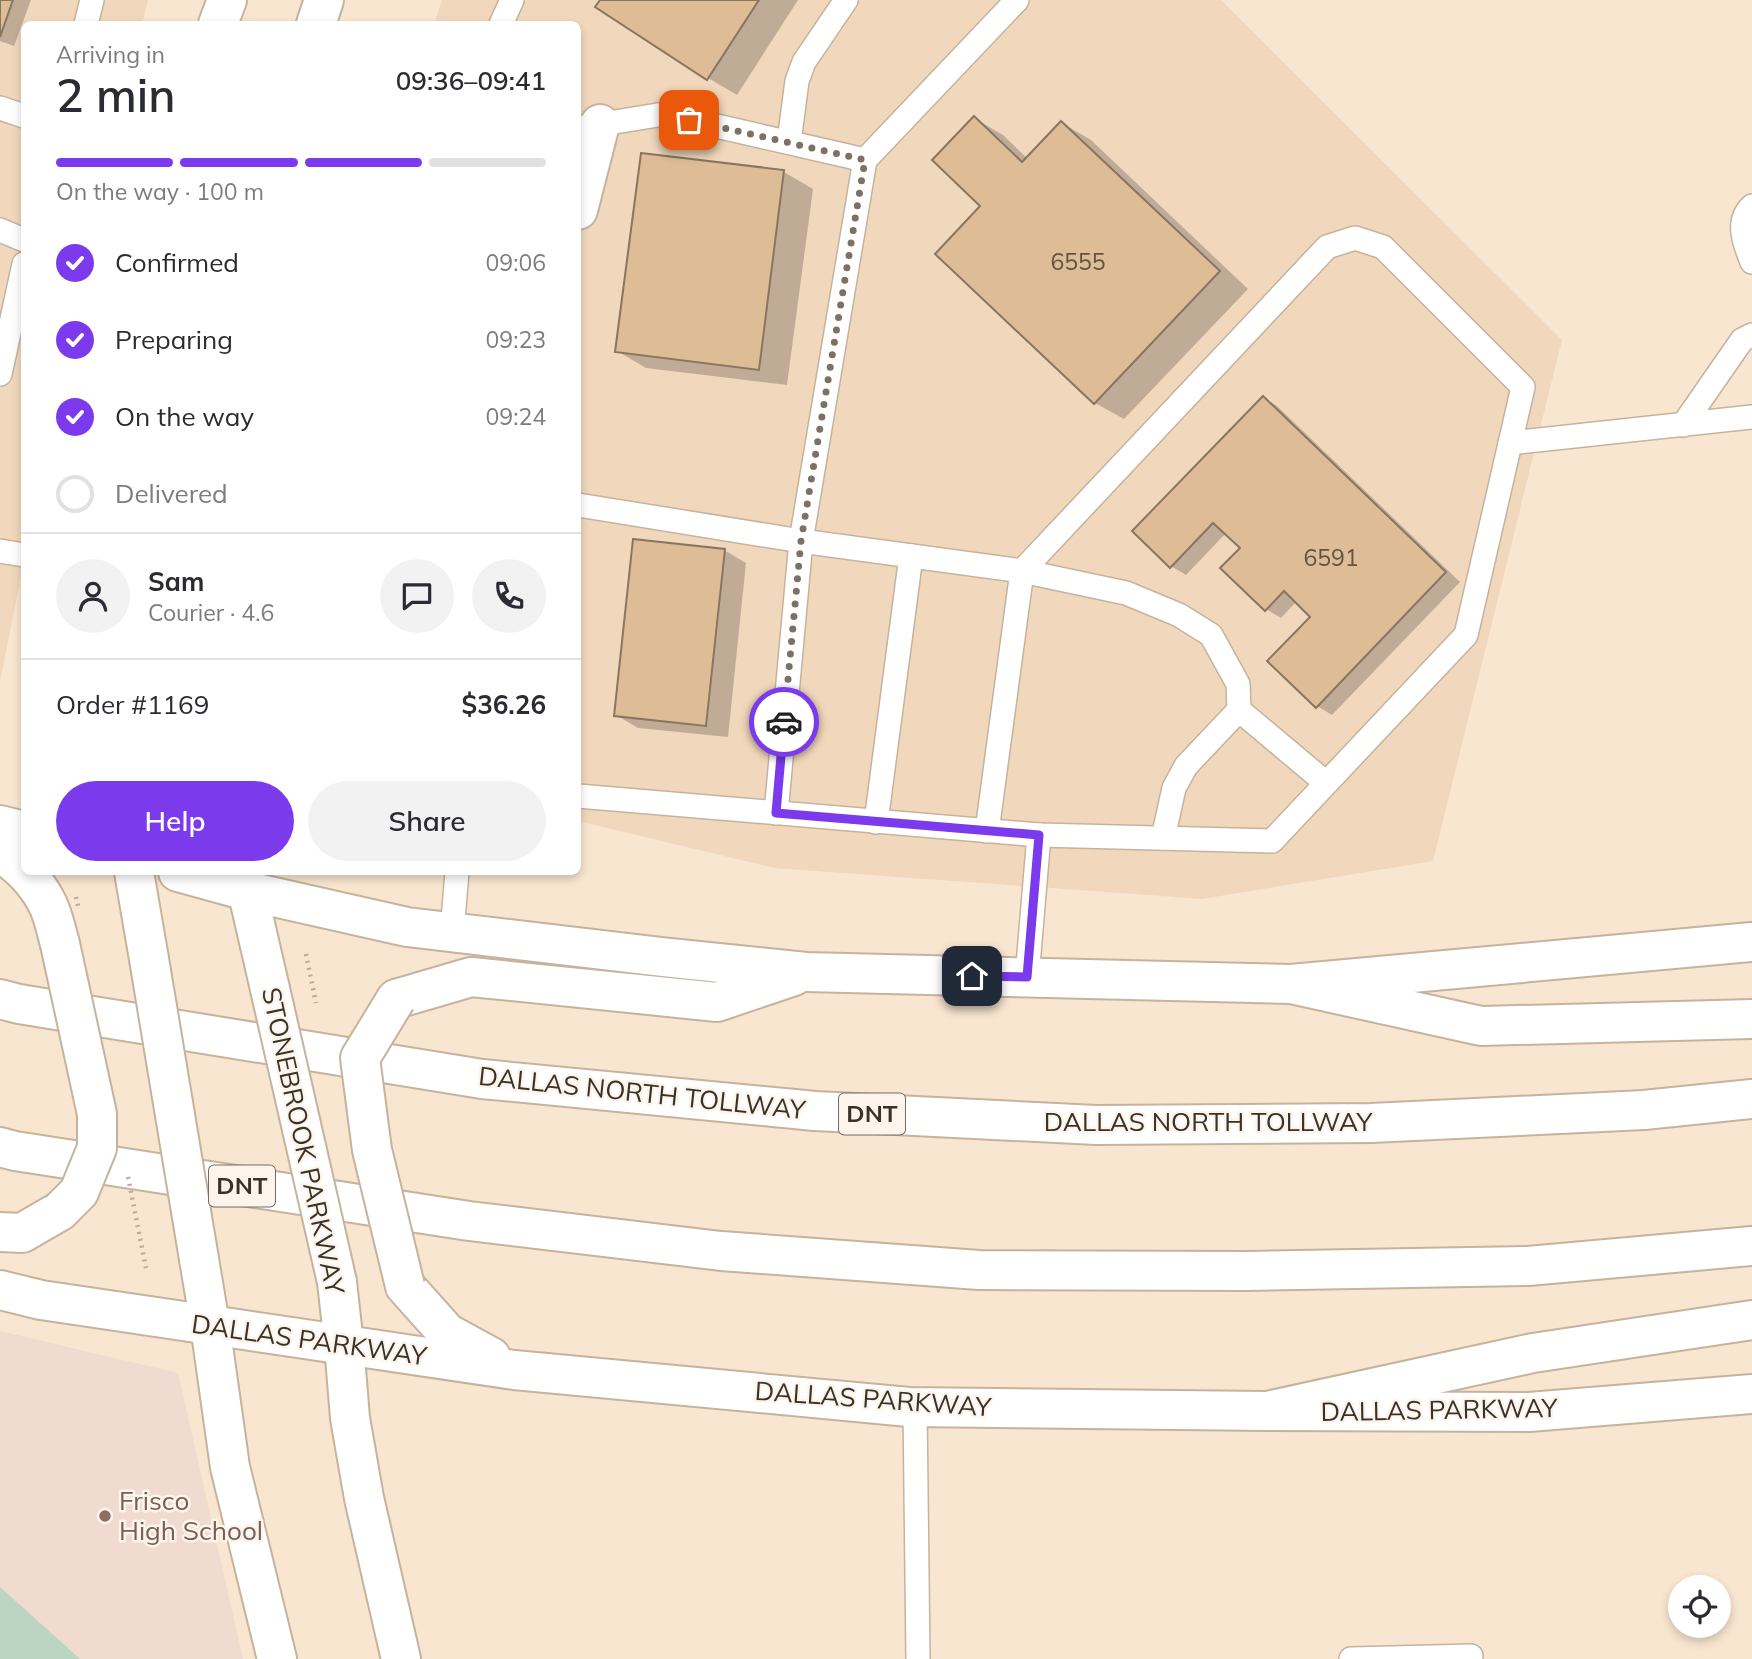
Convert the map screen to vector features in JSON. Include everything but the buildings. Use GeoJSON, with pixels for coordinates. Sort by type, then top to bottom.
{"type":"FeatureCollection","features":[{"type":"Feature","properties":{"kind":"main road"},"geometry":{"type":"LineString","coordinates":[[219,21],[227,0]]}},
{"type":"Feature","properties":{"kind":"main road"},"geometry":{"type":"LineString","coordinates":[[317,21],[324,0]]}},
{"type":"Feature","properties":{"kind":"main road"},"geometry":{"type":"LineString","coordinates":[[581,187],[589,126]]}},
{"type":"Feature","properties":{"kind":"main road"},"geometry":{"type":"LineString","coordinates":[[0,825],[21,830]]}},
{"type":"Feature","properties":{"kind":"main road"},"geometry":{"type":"LineString","coordinates":[[0,853],[21,869]]}},
{"type":"Feature","properties":{"kind":"main road"},"geometry":{"type":"LineString","coordinates":[[0,1232],[22,1233],[60,1212],[79,1192],[97,1148],[97,1114],[60,944],[47,902],[27,875]]}},
{"type":"Feature","properties":{"kind":"main road"},"geometry":{"type":"LineString","coordinates":[[135,875],[210,1325],[230,1467],[277,1659]]}},
{"type":"Feature","properties":{"kind":"main road"},"geometry":{"type":"LineString","coordinates":[[200,875],[245,881],[407,926],[806,972],[1291,984],[1752,943]]}},
{"type":"Feature","properties":{"kind":"main road","name":"STONEBROOK PARKWAY"},"geometry":{"type":"LineString","coordinates":[[245,881],[337,1282],[350,1418],[364,1498],[401,1659]]}},
{"type":"Feature","properties":{"kind":"main road"},"geometry":{"type":"LineString","coordinates":[[514,1370],[447,1334],[405,1286],[372,1150],[360,1058],[396,999],[471,977],[717,1002],[806,972]]}},
{"type":"Feature","properties":{"kind":"main road"},"geometry":{"type":"LineString","coordinates":[[1291,984],[1482,1026],[1752,1019]]}},
{"type":"Feature","properties":{"kind":"main road","name":"DALLAS NORTH TOLLWAY"},"geometry":{"type":"LineString","coordinates":[[0,999],[482,1079],[815,1111],[1096,1125],[1371,1124],[1644,1110],[1752,1099]]}},
{"type":"Feature","properties":{"kind":"main road","name":"DNT"},"geometry":{"type":"LineString","coordinates":[[0,1147],[469,1221],[721,1251],[979,1269],[1250,1271],[1528,1266],[1752,1246]]}},
{"type":"Feature","properties":{"kind":"main road","name":"DALLAS PARKWAY"},"geometry":{"type":"LineString","coordinates":[[0,1290],[41,1300],[514,1370],[915,1406],[1267,1412],[1529,1412],[1752,1394]]}},
{"type":"Feature","properties":{"kind":"main road"},"geometry":{"type":"LineString","coordinates":[[1267,1412],[1533,1353],[1752,1320]]}},
{"type":"Feature","properties":{"kind":"lane"},"geometry":{"type":"LineString","coordinates":[[87,21],[92,0]]}},
{"type":"Feature","properties":{"kind":"lane"},"geometry":{"type":"LineString","coordinates":[[502,21],[512,0]]}},
{"type":"Feature","properties":{"kind":"lane"},"geometry":{"type":"LineString","coordinates":[[789,142],[797,81],[804,62],[846,0]]}},
{"type":"Feature","properties":{"kind":"lane"},"geometry":{"type":"LineString","coordinates":[[776,813],[801,541],[865,160],[1017,0]]}},
{"type":"Feature","properties":{"kind":"lane"},"geometry":{"type":"LineString","coordinates":[[0,108],[21,115]]}},
{"type":"Feature","properties":{"kind":"lane"},"geometry":{"type":"LineString","coordinates":[[589,126],[664,114],[865,160]]}},
{"type":"Feature","properties":{"kind":"lane"},"geometry":{"type":"LineString","coordinates":[[1752,206],[1747,211],[1742,226],[1743,241],[1752,262]]}},
{"type":"Feature","properties":{"kind":"lane"},"geometry":{"type":"LineString","coordinates":[[0,230],[21,239]]}},
{"type":"Feature","properties":{"kind":"lane"},"geometry":{"type":"LineString","coordinates":[[581,796],[876,822],[987,831],[1039,835],[1272,841],[1466,635],[1523,387],[1383,247],[1355,238],[1327,247],[1022,571],[987,831]]}},
{"type":"Feature","properties":{"kind":"lane"},"geometry":{"type":"LineString","coordinates":[[0,374],[21,278]]}},
{"type":"Feature","properties":{"kind":"lane"},"geometry":{"type":"LineString","coordinates":[[1683,425],[1742,340],[1752,335]]}},
{"type":"Feature","properties":{"kind":"lane"},"geometry":{"type":"LineString","coordinates":[[1510,443],[1752,417]]}},
{"type":"Feature","properties":{"kind":"lane"},"geometry":{"type":"LineString","coordinates":[[581,505],[801,541],[1022,571],[1126,593],[1179,615],[1211,635],[1238,684],[1239,710],[1186,766],[1174,788],[1163,838]]}},
{"type":"Feature","properties":{"kind":"lane"},"geometry":{"type":"LineString","coordinates":[[0,551],[21,554]]}},
{"type":"Feature","properties":{"kind":"lane"},"geometry":{"type":"LineString","coordinates":[[876,822],[911,556]]}},
{"type":"Feature","properties":{"kind":"lane"},"geometry":{"type":"LineString","coordinates":[[1239,710],[1326,783]]}},
{"type":"Feature","properties":{"kind":"lane"},"geometry":{"type":"LineString","coordinates":[[1027,977],[1039,835]]}},
{"type":"Feature","properties":{"kind":"lane"},"geometry":{"type":"LineString","coordinates":[[452,932],[457,875]]}},
{"type":"Feature","properties":{"kind":"lane"},"geometry":{"type":"LineString","coordinates":[[915,1406],[918,1659]]}},
{"type":"Feature","properties":{"kind":"lane"},"geometry":{"type":"LineString","coordinates":[[1351,1659],[1471,1656]]}},
{"type":"Feature","properties":{"kind":"shaded area"},"geometry":{"type":"Polygon","coordinates":[[[0,0],[148,0],[143,21],[21,21],[21,577],[0,681],[0,0]]]}},
{"type":"Feature","properties":{"kind":"shaded area"},"geometry":{"type":"Polygon","coordinates":[[[442,0],[1221,0],[1562,340],[1433,861],[1202,899],[774,868],[581,822],[581,21],[435,21],[442,0]]]}},
{"type":"Feature","properties":{"kind":"shaded area","name":"Frisco High School"},"geometry":{"type":"Polygon","coordinates":[[[0,1331],[178,1373],[243,1659],[0,1659],[0,1331]]]}},
{"type":"Feature","properties":{"kind":"green space"},"geometry":{"type":"Polygon","coordinates":[[[0,1587],[80,1659],[0,1659],[0,1587]]]}},
{"type":"Feature","properties":{"kind":"way so far"},"geometry":{"type":"LineString","coordinates":[[689,120],[865,160],[801,541],[784,722]]}},
{"type":"Feature","properties":{"kind":"place","name":"Frisco High School"},"geometry":{"type":"Point","coordinates":[105,1516]}},
{"type":"Feature","properties":{"kind":"route"},"geometry":{"type":"LineString","coordinates":[[784,722],[776,813],[1039,835],[1027,977],[972,976]]}}]}
